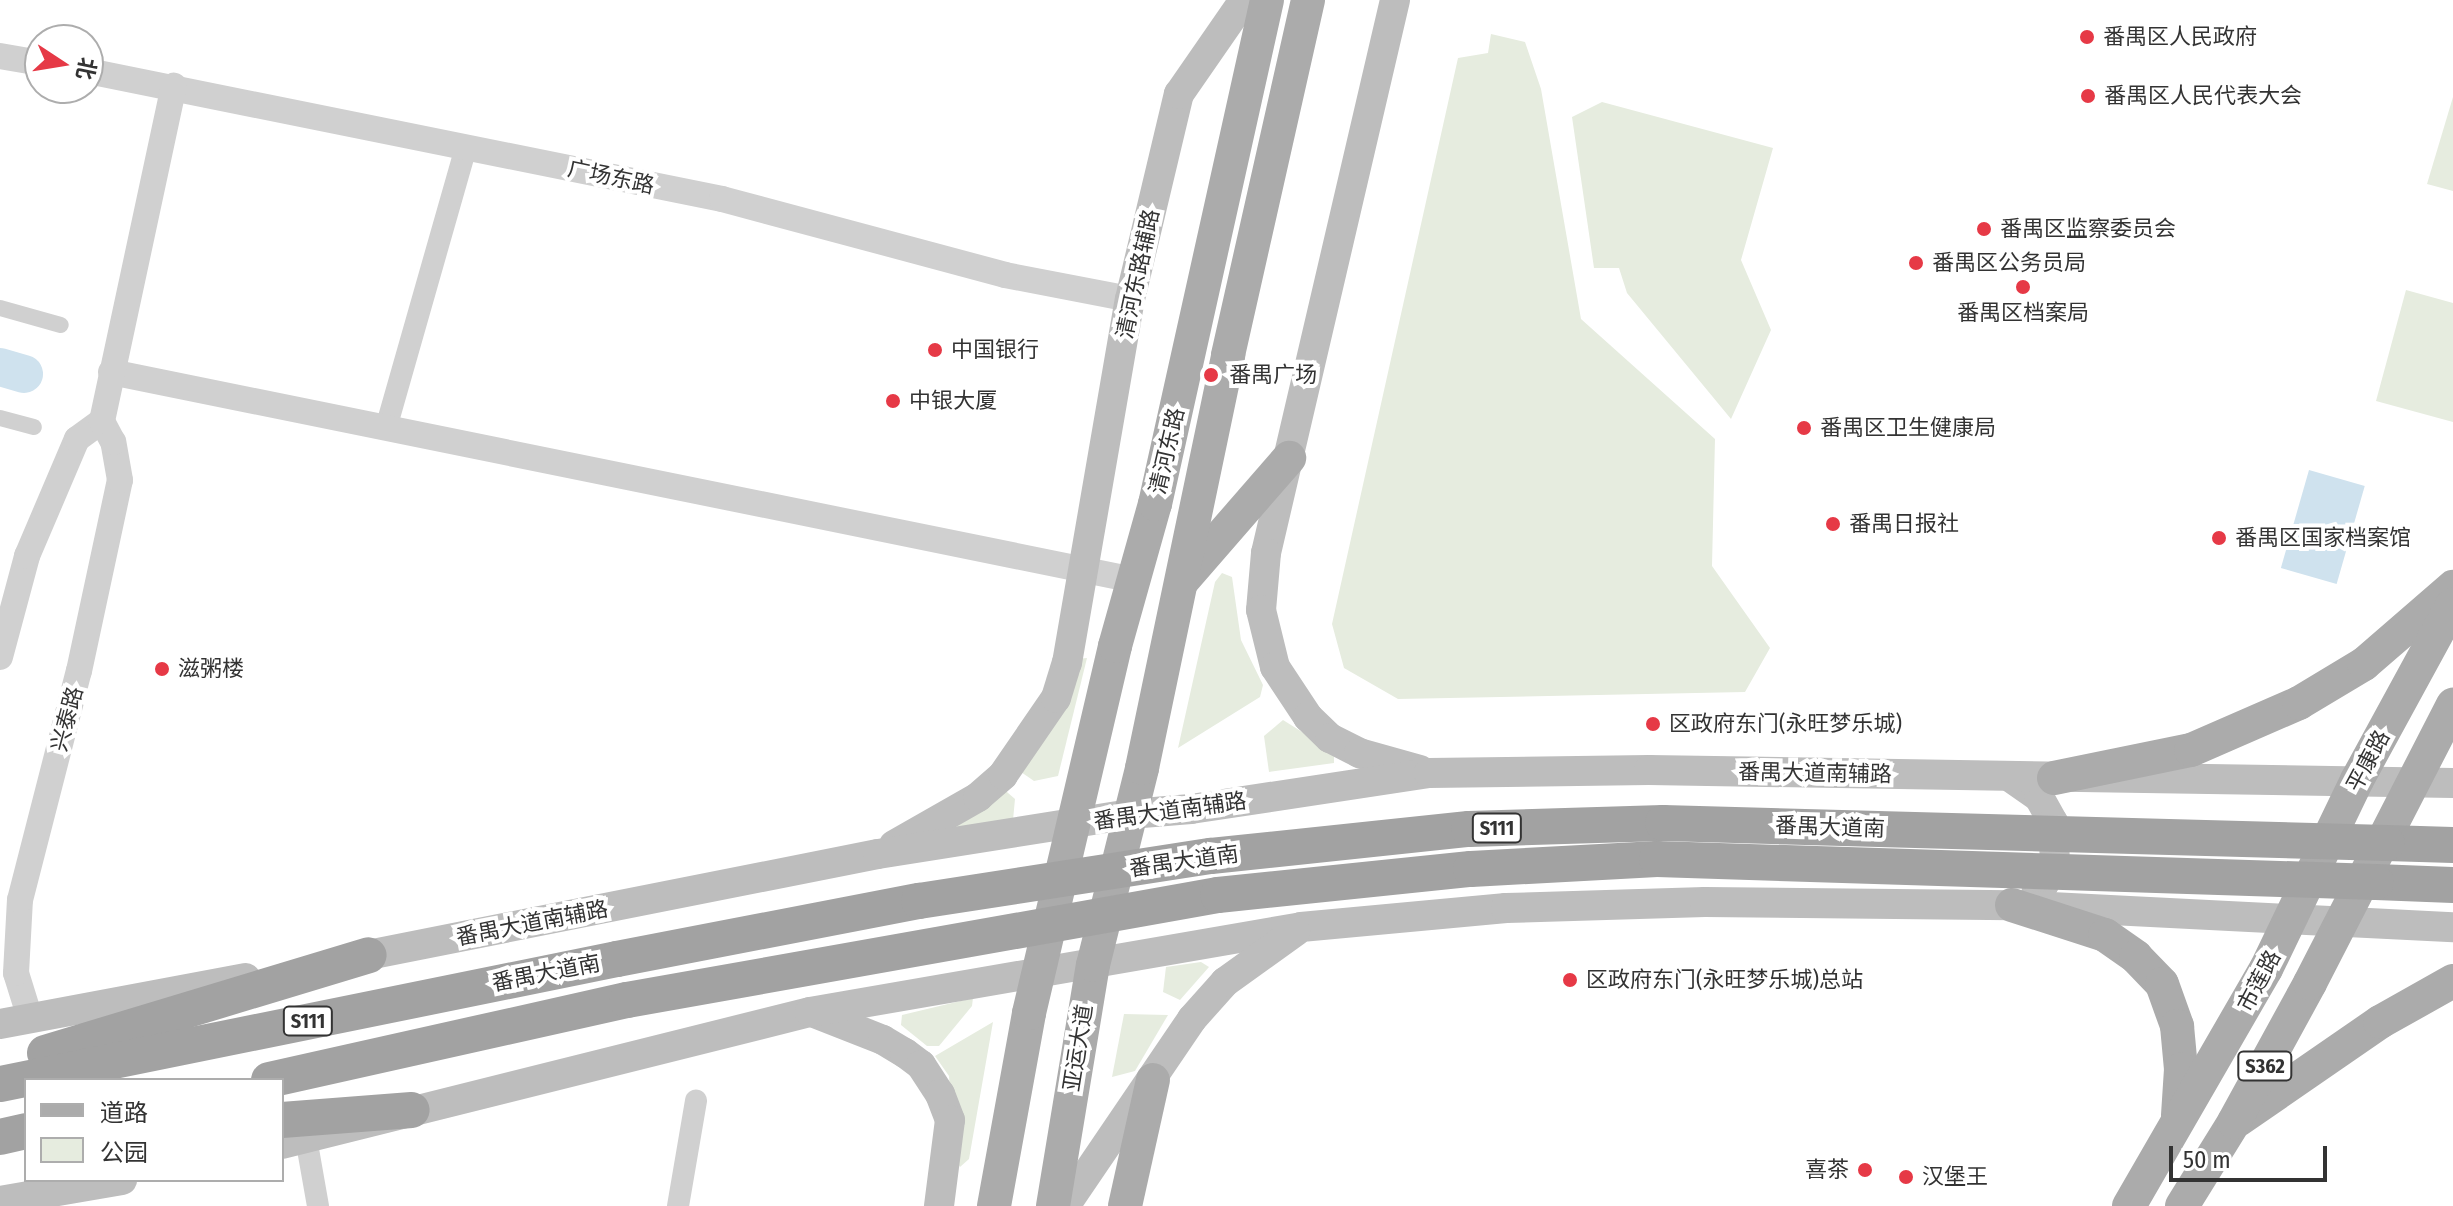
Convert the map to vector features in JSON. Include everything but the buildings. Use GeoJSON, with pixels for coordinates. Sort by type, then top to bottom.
{"type":"FeatureCollection","features":[{"type":"Feature","properties":{"kind":"highway","name":"番禺大道南"},"geometry":{"type":"LineString","coordinates":[[30,1078],[919,901],[1165,863],[1469,829],[1663,823],[2453,845]]}},
{"type":"Feature","properties":{"kind":"highway","name":"番禺大道南"},"geometry":{"type":"LineString","coordinates":[[278,1078],[627,1000],[1218,895],[1471,869],[1657,859],[2453,885]]}},
{"type":"Feature","properties":{"kind":"highway"},"geometry":{"type":"LineString","coordinates":[[0,1065],[369,955]]}},
{"type":"Feature","properties":{"kind":"highway","name":"番禺大道南"},"geometry":{"type":"LineString","coordinates":[[0,1084],[24,1079]]}},
{"type":"Feature","properties":{"kind":"highway"},"geometry":{"type":"LineString","coordinates":[[290,1134],[412,1110]]}},
{"type":"Feature","properties":{"kind":"highway"},"geometry":{"type":"LineString","coordinates":[[0,1139],[24,1132]]}},
{"type":"Feature","properties":{"kind":"highway"},"geometry":{"type":"LineString","coordinates":[[0,1139],[24,1139]]}},
{"type":"Feature","properties":{"kind":"main road","name":"清河东路辅路"},"geometry":{"type":"LineString","coordinates":[[878,854],[978,797],[1003,775],[1038,729],[1056,698],[1067,663],[1085,569],[1130,299],[1179,94],[1244,0]]}},
{"type":"Feature","properties":{"kind":"main road","name":"清河东路"},"geometry":{"type":"LineString","coordinates":[[1039,972],[1155,504],[1267,0]]}},
{"type":"Feature","properties":{"kind":"main road","name":"清河东路"},"geometry":{"type":"LineString","coordinates":[[1109,892],[1130,814],[1308,0]]}},
{"type":"Feature","properties":{"kind":"main road"},"geometry":{"type":"LineString","coordinates":[[1395,0],[1262,583],[1266,642],[1275,667],[1308,717],[1330,738],[1359,753],[1429,773]]}},
{"type":"Feature","properties":{"kind":"main road"},"geometry":{"type":"LineString","coordinates":[[1180,583],[1289,458]]}},
{"type":"Feature","properties":{"kind":"main road"},"geometry":{"type":"LineString","coordinates":[[2054,778],[2191,750],[2299,703],[2364,664],[2453,587]]}},
{"type":"Feature","properties":{"kind":"main road","name":"平康路"},"geometry":{"type":"LineString","coordinates":[[2290,921],[2357,780],[2453,604]]}},
{"type":"Feature","properties":{"kind":"main road","name":"S362"},"geometry":{"type":"LineString","coordinates":[[2341,922],[2453,705]]}},
{"type":"Feature","properties":{"kind":"main road","name":"番禺大道南辅路"},"geometry":{"type":"LineString","coordinates":[[0,1024],[369,955],[878,854],[1130,814],[1191,809],[1429,773],[1649,770],[2453,783]]}},
{"type":"Feature","properties":{"kind":"main road"},"geometry":{"type":"LineString","coordinates":[[2010,777],[2039,797],[2053,822],[2057,850],[2044,884],[2012,905]]}},
{"type":"Feature","properties":{"kind":"main road","name":"亚运大道"},"geometry":{"type":"LineString","coordinates":[[1053,1206],[1093,965],[1109,892]]}},
{"type":"Feature","properties":{"kind":"main road"},"geometry":{"type":"LineString","coordinates":[[412,1110],[810,1012],[1301,927],[1506,908],[1705,902],[2012,905],[2448,930]]}},
{"type":"Feature","properties":{"kind":"main road"},"geometry":{"type":"LineString","coordinates":[[2012,905],[2105,935],[2136,957],[2162,984],[2177,1026],[2181,1069],[2178,1126]]}},
{"type":"Feature","properties":{"kind":"main road","name":"市莲路"},"geometry":{"type":"LineString","coordinates":[[2129,1206],[2178,1126],[2290,921]]}},
{"type":"Feature","properties":{"kind":"main road","name":"市莲路"},"geometry":{"type":"LineString","coordinates":[[2182,1206],[2234,1122],[2341,922]]}},
{"type":"Feature","properties":{"kind":"main road"},"geometry":{"type":"LineString","coordinates":[[1065,1206],[1192,1019],[1225,982],[1301,927]]}},
{"type":"Feature","properties":{"kind":"main road"},"geometry":{"type":"LineString","coordinates":[[994,1206],[1039,972]]}},
{"type":"Feature","properties":{"kind":"main road"},"geometry":{"type":"LineString","coordinates":[[2234,1122],[2380,1022],[2453,981]]}},
{"type":"Feature","properties":{"kind":"main road"},"geometry":{"type":"LineString","coordinates":[[810,1012],[883,1040],[921,1065],[940,1094],[950,1120],[939,1206]]}},
{"type":"Feature","properties":{"kind":"main road"},"geometry":{"type":"LineString","coordinates":[[1125,1206],[1153,1080]]}},
{"type":"Feature","properties":{"kind":"main road"},"geometry":{"type":"LineString","coordinates":[[0,1201],[110,1182]]}},
{"type":"Feature","properties":{"kind":"street"},"geometry":{"type":"LineString","coordinates":[[0,56],[24,60]]}},
{"type":"Feature","properties":{"kind":"street","name":"广场东路"},"geometry":{"type":"LineString","coordinates":[[104,74],[722,199],[1005,275],[1130,299]]}},
{"type":"Feature","properties":{"kind":"street"},"geometry":{"type":"LineString","coordinates":[[0,657],[27,556],[77,439],[102,421],[174,86]]}},
{"type":"Feature","properties":{"kind":"street"},"geometry":{"type":"LineString","coordinates":[[386,428],[466,147]]}},
{"type":"Feature","properties":{"kind":"street"},"geometry":{"type":"LineString","coordinates":[[0,308],[61,325]]}},
{"type":"Feature","properties":{"kind":"street"},"geometry":{"type":"LineString","coordinates":[[111,372],[1134,580]]}},
{"type":"Feature","properties":{"kind":"street"},"geometry":{"type":"LineString","coordinates":[[0,418],[34,427]]}},
{"type":"Feature","properties":{"kind":"street","name":"兴泰路"},"geometry":{"type":"LineString","coordinates":[[30,1018],[16,973],[20,900],[79,671],[120,480],[113,442],[102,421]]}},
{"type":"Feature","properties":{"kind":"street"},"geometry":{"type":"LineString","coordinates":[[678,1206],[696,1101]]}},
{"type":"Feature","properties":{"kind":"street"},"geometry":{"type":"LineString","coordinates":[[290,1134],[318,1206]]}},
{"type":"Feature","properties":{"kind":"green space"},"geometry":{"type":"Polygon","coordinates":[[[1491,34],[1525,42],[1541,89],[1581,319],[1715,439],[1712,566],[1770,648],[1745,692],[1398,699],[1344,668],[1332,624],[1458,58],[1488,53],[1491,34]]]}},
{"type":"Feature","properties":{"kind":"green space"},"geometry":{"type":"Polygon","coordinates":[[[2453,97],[2453,191],[2427,184],[2453,97]]]}},
{"type":"Feature","properties":{"kind":"green space"},"geometry":{"type":"Polygon","coordinates":[[[1602,102],[1773,148],[1741,260],[1771,330],[1731,419],[1627,293],[1619,268],[1594,268],[1572,117],[1602,102]]]}},
{"type":"Feature","properties":{"kind":"green space"},"geometry":{"type":"Polygon","coordinates":[[[2406,290],[2453,303],[2453,422],[2376,401],[2406,290]]]}},
{"type":"Feature","properties":{"kind":"green space"},"geometry":{"type":"Polygon","coordinates":[[[1222,573],[1232,577],[1241,640],[1263,685],[1260,697],[1178,748],[1215,582],[1222,573]]]}},
{"type":"Feature","properties":{"kind":"green space"},"geometry":{"type":"Polygon","coordinates":[[[1087,658],[1058,776],[1034,781],[1021,772],[1076,659],[1087,658]]]}},
{"type":"Feature","properties":{"kind":"green space"},"geometry":{"type":"Polygon","coordinates":[[[1283,720],[1334,752],[1334,763],[1269,772],[1264,736],[1283,720]]]}},
{"type":"Feature","properties":{"kind":"green space"},"geometry":{"type":"Polygon","coordinates":[[[1000,786],[1015,799],[1013,820],[939,837],[1000,786]]]}},
{"type":"Feature","properties":{"kind":"green space"},"geometry":{"type":"Polygon","coordinates":[[[1201,962],[1209,967],[1180,1000],[1163,992],[1166,967],[1201,962]]]}},
{"type":"Feature","properties":{"kind":"green space"},"geometry":{"type":"Polygon","coordinates":[[[973,998],[972,1006],[939,1046],[927,1046],[901,1025],[902,1015],[973,998]]]}},
{"type":"Feature","properties":{"kind":"green space"},"geometry":{"type":"Polygon","coordinates":[[[1124,1014],[1168,1015],[1135,1071],[1112,1077],[1124,1014]]]}},
{"type":"Feature","properties":{"kind":"green space"},"geometry":{"type":"Polygon","coordinates":[[[993,1022],[969,1159],[960,1167],[954,1157],[949,1076],[935,1056],[993,1022]]]}},
{"type":"Feature","properties":{"kind":"water"},"geometry":{"type":"Polygon","coordinates":[[[2309,470],[2365,486],[2337,584],[2281,568],[2309,470]]]}},
{"type":"Feature","properties":{"kind":"waterway"},"geometry":{"type":"LineString","coordinates":[[0,367],[24,374]]}},
{"type":"Feature","properties":{"kind":"place","name":"番禺区人民政府"},"geometry":{"type":"Point","coordinates":[2087,37]}},
{"type":"Feature","properties":{"kind":"place","name":"番禺区人民代表大会"},"geometry":{"type":"Point","coordinates":[2088,96]}},
{"type":"Feature","properties":{"kind":"place","name":"番禺区监察委员会"},"geometry":{"type":"Point","coordinates":[1984,229]}},
{"type":"Feature","properties":{"kind":"place","name":"番禺区公务员局"},"geometry":{"type":"Point","coordinates":[1916,263]}},
{"type":"Feature","properties":{"kind":"place","name":"番禺区档案局"},"geometry":{"type":"Point","coordinates":[2023,287]}},
{"type":"Feature","properties":{"kind":"place","name":"中国银行"},"geometry":{"type":"Point","coordinates":[935,350]}},
{"type":"Feature","properties":{"kind":"place","name":"番禺广场"},"geometry":{"type":"Point","coordinates":[1211,375]}},
{"type":"Feature","properties":{"kind":"place","name":"中银大厦"},"geometry":{"type":"Point","coordinates":[893,401]}},
{"type":"Feature","properties":{"kind":"place","name":"番禺区卫生健康局"},"geometry":{"type":"Point","coordinates":[1804,428]}},
{"type":"Feature","properties":{"kind":"place","name":"番禺日报社"},"geometry":{"type":"Point","coordinates":[1833,524]}},
{"type":"Feature","properties":{"kind":"place","name":"番禺区国家档案馆"},"geometry":{"type":"Point","coordinates":[2219,538]}},
{"type":"Feature","properties":{"kind":"place","name":"滋粥楼"},"geometry":{"type":"Point","coordinates":[162,669]}},
{"type":"Feature","properties":{"kind":"place","name":"区政府东门(永旺梦乐城)"},"geometry":{"type":"Point","coordinates":[1653,724]}},
{"type":"Feature","properties":{"kind":"place","name":"区政府东门(永旺梦乐城)总站"},"geometry":{"type":"Point","coordinates":[1570,980]}},
{"type":"Feature","properties":{"kind":"place","name":"喜茶"},"geometry":{"type":"Point","coordinates":[1865,1170]}},
{"type":"Feature","properties":{"kind":"place","name":"汉堡王"},"geometry":{"type":"Point","coordinates":[1906,1177]}}]}
